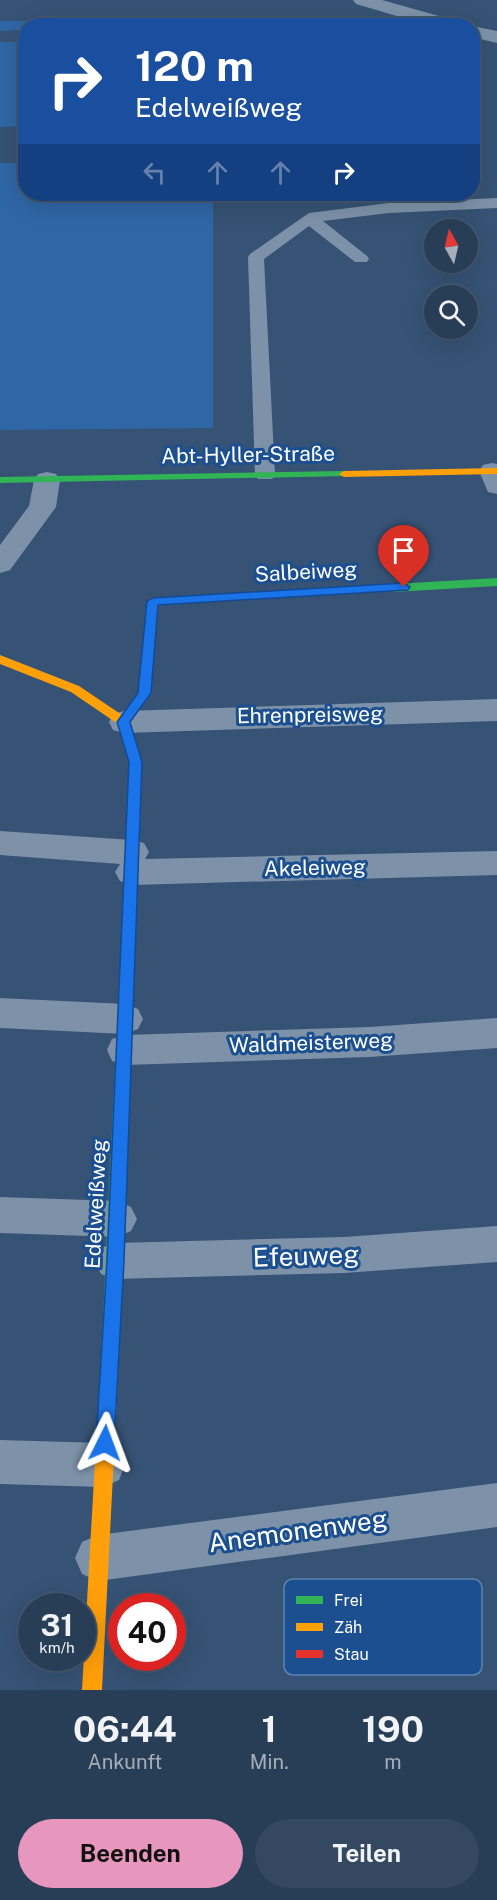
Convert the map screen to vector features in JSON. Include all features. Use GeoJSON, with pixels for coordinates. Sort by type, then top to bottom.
{"type":"FeatureCollection","features":[{"type":"Feature","properties":{"kind":"street"},"geometry":{"type":"LineString","coordinates":[[362,0],[425,18]]}},
{"type":"Feature","properties":{"kind":"street"},"geometry":{"type":"LineString","coordinates":[[480,33],[497,37]]}},
{"type":"Feature","properties":{"kind":"street","name":"Abt-Hyller-Straße"},"geometry":{"type":"LineString","coordinates":[[0,480],[265,475],[495,476]]}},
{"type":"Feature","properties":{"kind":"street"},"geometry":{"type":"LineString","coordinates":[[0,564],[42,507],[47,480]]}},
{"type":"Feature","properties":{"kind":"street","name":"Salbeiweg"},"geometry":{"type":"LineString","coordinates":[[124,722],[144,693],[153,601],[497,582]]}},
{"type":"Feature","properties":{"kind":"street"},"geometry":{"type":"LineString","coordinates":[[0,659],[75,689],[124,722]]}},
{"type":"Feature","properties":{"kind":"street","name":"Ehrenpreisweg"},"geometry":{"type":"LineString","coordinates":[[124,722],[497,710]]}},
{"type":"Feature","properties":{"kind":"street","name":"Edelweißweg"},"geometry":{"type":"LineString","coordinates":[[92,1690],[117,1219],[136,762],[124,722]]}},
{"type":"Feature","properties":{"kind":"street","name":"Akeleiweg"},"geometry":{"type":"LineString","coordinates":[[0,843],[132,862],[497,863]]}},
{"type":"Feature","properties":{"kind":"street","name":"Waldmeisterweg"},"geometry":{"type":"LineString","coordinates":[[0,1013],[125,1035],[369,1042],[497,1033]]}},
{"type":"Feature","properties":{"kind":"street"},"geometry":{"type":"LineString","coordinates":[[0,1215],[117,1219]]}},
{"type":"Feature","properties":{"kind":"street","name":"Efeuweg"},"geometry":{"type":"LineString","coordinates":[[115,1261],[344,1255],[497,1244]]}},
{"type":"Feature","properties":{"kind":"street"},"geometry":{"type":"LineString","coordinates":[[0,1462],[103,1465]]}},
{"type":"Feature","properties":{"kind":"street","name":"Anemonenweg"},"geometry":{"type":"LineString","coordinates":[[98,1558],[497,1505]]}},
{"type":"Feature","properties":{"kind":"lane"},"geometry":{"type":"LineString","coordinates":[[265,475],[256,257],[309,218],[389,208],[497,204]]}},
{"type":"Feature","properties":{"kind":"lane"},"geometry":{"type":"LineString","coordinates":[[309,218],[361,259]]}},
{"type":"Feature","properties":{"kind":"shaded area"},"geometry":{"type":"Polygon","coordinates":[[[0,21],[18,21],[18,30],[0,31],[0,21]]]}},
{"type":"Feature","properties":{"kind":"shaded area"},"geometry":{"type":"Polygon","coordinates":[[[0,42],[18,42],[18,126],[0,127],[0,42]]]}},
{"type":"Feature","properties":{"kind":"shaded area"},"geometry":{"type":"Polygon","coordinates":[[[0,163],[18,163],[18,201],[213,201],[213,428],[0,430],[0,163]]]}},
{"type":"Feature","properties":{"kind":"traffic: fast"},"geometry":{"type":"LineString","coordinates":[[0,480],[344,474]]}},
{"type":"Feature","properties":{"kind":"traffic: fast"},"geometry":{"type":"LineString","coordinates":[[394,588],[497,582]]}},
{"type":"Feature","properties":{"kind":"traffic: fast"},"geometry":{"type":"LineString","coordinates":[[111,1338],[132,859]]}},
{"type":"Feature","properties":{"kind":"traffic: slow"},"geometry":{"type":"LineString","coordinates":[[344,474],[497,471]]}},
{"type":"Feature","properties":{"kind":"traffic: slow"},"geometry":{"type":"LineString","coordinates":[[0,659],[75,689],[124,722],[136,762],[132,859]]}},
{"type":"Feature","properties":{"kind":"traffic: slow"},"geometry":{"type":"LineString","coordinates":[[92,1690],[111,1338]]}},
{"type":"Feature","properties":{"kind":"traffic: jam"},"geometry":{"type":"LineString","coordinates":[[124,722],[144,693],[153,601],[394,588]]}},
{"type":"Feature","properties":{"kind":"route"},"geometry":{"type":"LineString","coordinates":[[105,1443],[125,1050],[136,762],[124,722],[144,693],[153,601],[404,587]]}}]}
